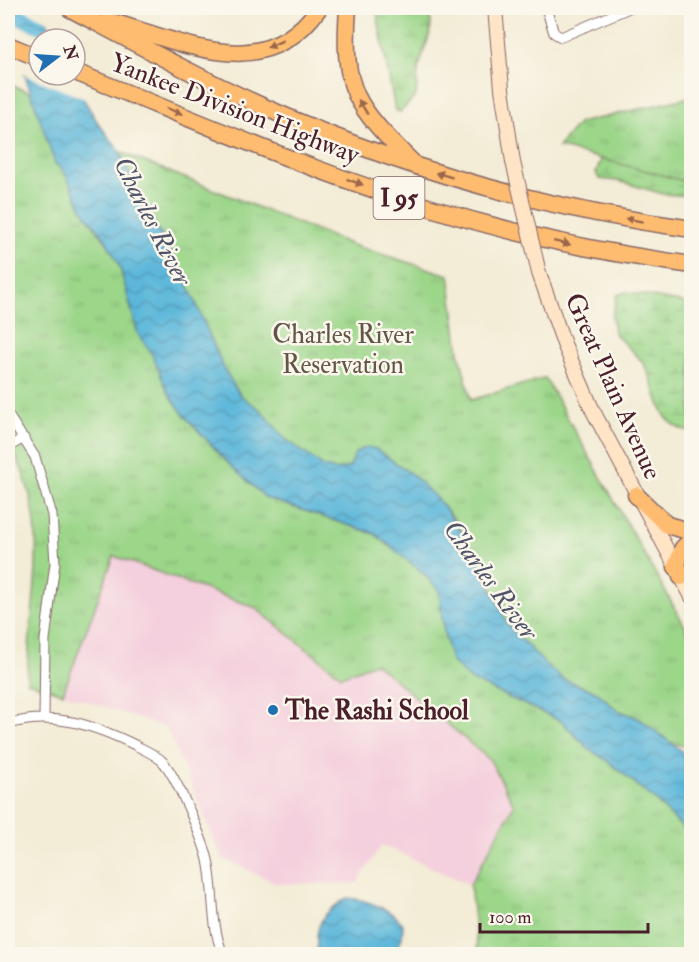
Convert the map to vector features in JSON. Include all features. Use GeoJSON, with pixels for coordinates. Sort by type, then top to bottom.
{"type":"FeatureCollection","features":[{"type":"Feature","properties":{"kind":"highway"},"geometry":{"type":"LineString","coordinates":[[73,10],[146,30],[197,49],[238,53],[263,49],[286,39],[320,8]]}},
{"type":"Feature","properties":{"kind":"highway"},"geometry":{"type":"LineString","coordinates":[[348,8],[346,63],[355,94],[373,122],[416,166]]}},
{"type":"Feature","properties":{"kind":"highway","name":"Yankee Division Highway"},"geometry":{"type":"LineString","coordinates":[[73,10],[264,107],[416,166],[533,200],[692,229]]}},
{"type":"Feature","properties":{"kind":"highway"},"geometry":{"type":"LineString","coordinates":[[8,45],[27,53]]}},
{"type":"Feature","properties":{"kind":"highway","name":"Yankee Division Highway"},"geometry":{"type":"LineString","coordinates":[[87,77],[352,181],[430,208],[550,240],[692,265]]}},
{"type":"Feature","properties":{"kind":"highway"},"geometry":{"type":"LineString","coordinates":[[636,495],[667,525],[692,532]]}},
{"type":"Feature","properties":{"kind":"highway"},"geometry":{"type":"LineString","coordinates":[[683,572],[683,548],[692,539]]}},
{"type":"Feature","properties":{"kind":"main road","name":"Great Plain Avenue"},"geometry":{"type":"LineString","coordinates":[[495,8],[503,100],[513,162],[539,273],[578,378],[636,495],[683,572],[692,597]]}},
{"type":"Feature","properties":{"kind":"street"},"geometry":{"type":"LineString","coordinates":[[546,8],[554,33],[561,37],[629,8]]}},
{"type":"Feature","properties":{"kind":"street"},"geometry":{"type":"LineString","coordinates":[[8,415],[24,438],[44,479],[54,532],[54,576],[44,663],[44,719]]}},
{"type":"Feature","properties":{"kind":"street"},"geometry":{"type":"LineString","coordinates":[[8,447],[24,438]]}},
{"type":"Feature","properties":{"kind":"street"},"geometry":{"type":"LineString","coordinates":[[8,724],[44,719],[72,721],[99,728],[163,762],[197,828],[206,852],[214,921],[223,954]]}},
{"type":"Feature","properties":{"kind":"shaded area","name":"The Rashi School"},"geometry":{"type":"Polygon","coordinates":[[[114,555],[254,607],[341,676],[375,663],[490,760],[514,805],[470,885],[382,845],[357,883],[277,884],[222,858],[167,728],[63,693],[114,555]]]}},
{"type":"Feature","properties":{"kind":"green space"},"geometry":{"type":"Polygon","coordinates":[[[376,8],[427,8],[431,22],[430,33],[418,69],[416,96],[400,112],[395,110],[376,8]]]}},
{"type":"Feature","properties":{"kind":"green space"},"geometry":{"type":"Polygon","coordinates":[[[8,84],[32,93],[57,164],[62,168],[86,215],[110,247],[120,267],[138,334],[152,354],[168,392],[184,415],[229,464],[266,498],[375,534],[422,572],[439,590],[444,632],[451,660],[471,680],[561,721],[590,750],[608,761],[654,799],[691,836],[691,954],[478,954],[470,885],[514,805],[490,760],[375,663],[341,676],[254,607],[114,556],[63,693],[27,682],[35,589],[36,531],[32,501],[23,472],[8,442],[8,84]]]}},
{"type":"Feature","properties":{"kind":"green space"},"geometry":{"type":"Polygon","coordinates":[[[691,97],[691,183],[558,147],[579,123],[691,97]]]}},
{"type":"Feature","properties":{"kind":"green space"},"geometry":{"type":"Polygon","coordinates":[[[691,129],[691,196],[663,194],[619,181],[599,179],[596,172],[609,142],[691,129]]]}},
{"type":"Feature","properties":{"kind":"green space","name":"Charles River Reservation"},"geometry":{"type":"Polygon","coordinates":[[[120,152],[352,245],[449,275],[459,352],[471,400],[545,378],[691,637],[691,747],[671,743],[638,718],[617,710],[597,692],[563,679],[543,662],[508,625],[474,551],[457,522],[414,476],[376,449],[354,456],[350,467],[335,470],[324,467],[284,438],[268,418],[240,395],[224,369],[183,273],[138,195],[120,152]]]}},
{"type":"Feature","properties":{"kind":"green space"},"geometry":{"type":"Polygon","coordinates":[[[626,292],[691,304],[691,432],[679,428],[664,414],[643,363],[614,332],[612,316],[617,295],[626,292]]]}},
{"type":"Feature","properties":{"kind":"water"},"geometry":{"type":"Polygon","coordinates":[[[8,8],[41,8],[50,27],[27,27],[27,81],[8,45],[8,8]]]}},
{"type":"Feature","properties":{"kind":"water","name":"Charles River"},"geometry":{"type":"Polygon","coordinates":[[[29,87],[70,87],[78,90],[98,123],[120,152],[138,195],[183,273],[224,369],[240,395],[262,411],[284,438],[324,467],[335,470],[350,467],[355,453],[367,447],[376,449],[414,476],[442,504],[474,551],[508,625],[543,662],[563,679],[597,692],[617,710],[638,718],[691,758],[691,836],[654,799],[608,761],[590,750],[561,721],[471,680],[451,661],[444,632],[439,590],[422,572],[375,534],[266,498],[229,464],[184,415],[168,392],[152,354],[138,334],[120,267],[103,235],[86,215],[62,168],[55,164],[29,87]]]}},
{"type":"Feature","properties":{"kind":"water"},"geometry":{"type":"Polygon","coordinates":[[[347,898],[378,906],[392,913],[403,924],[402,938],[393,954],[318,954],[317,935],[322,921],[326,914],[347,898]]]}},
{"type":"Feature","properties":{"kind":"pier"},"geometry":{"type":"Polygon","coordinates":[[[21,8],[45,8],[52,24],[21,8]]]}},
{"type":"Feature","properties":{"kind":"pier"},"geometry":{"type":"Polygon","coordinates":[[[8,21],[27,29],[27,76],[20,73],[8,51],[8,21]]]}},
{"type":"Feature","properties":{"kind":"pier"},"geometry":{"type":"Polygon","coordinates":[[[55,87],[80,87],[87,100],[55,87]]]}},
{"type":"Feature","properties":{"kind":"place","name":"The Rashi School"},"geometry":{"type":"Point","coordinates":[273,710]}}]}
